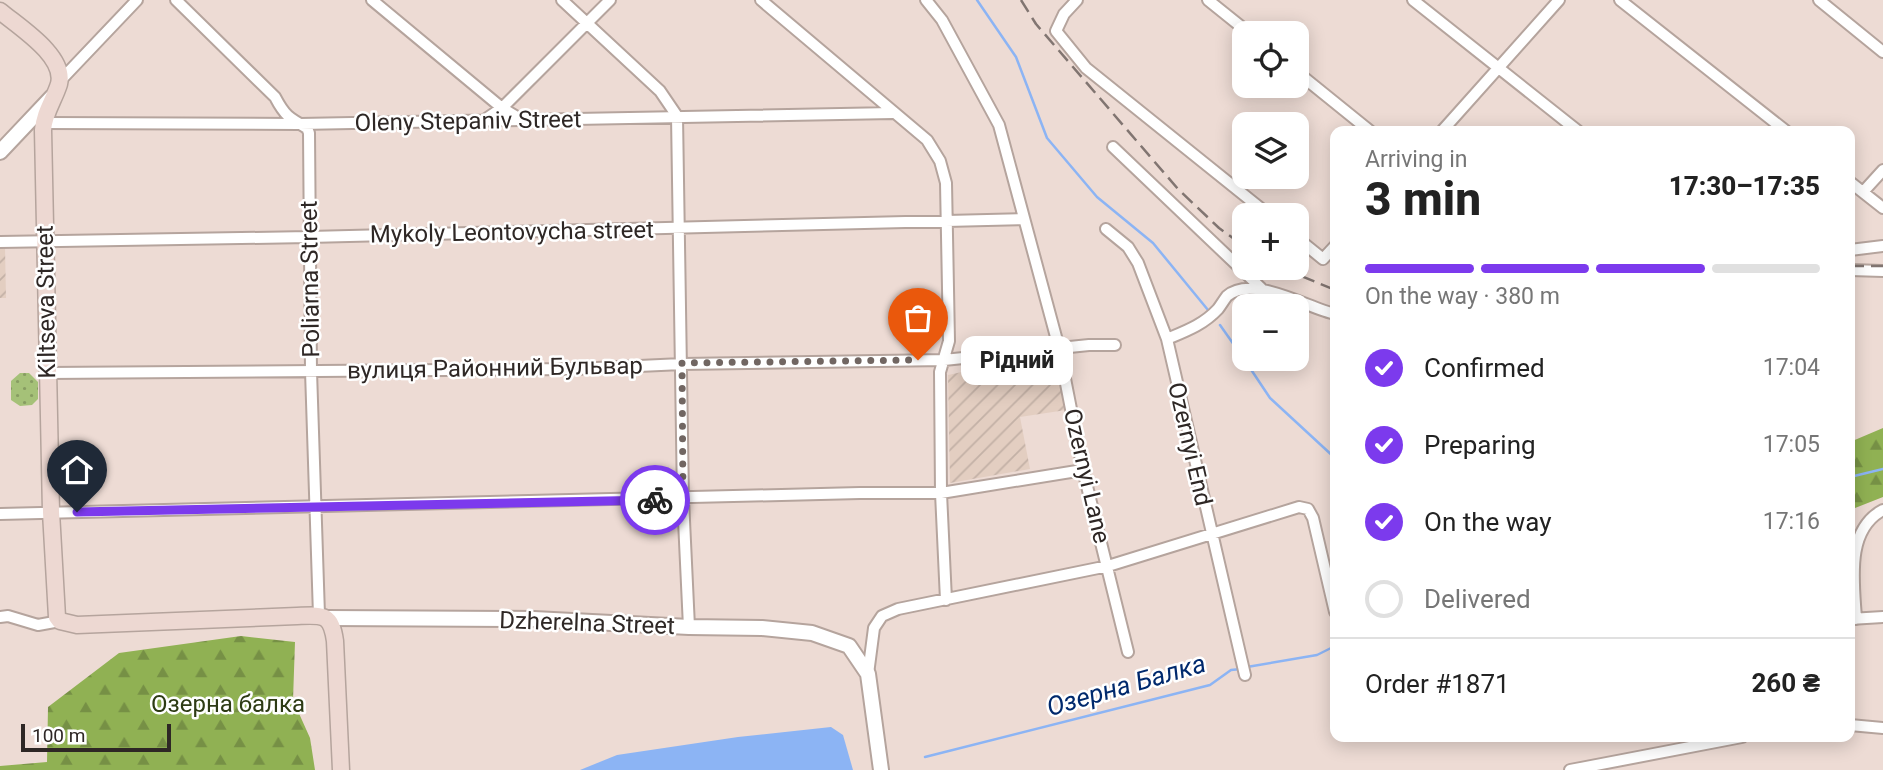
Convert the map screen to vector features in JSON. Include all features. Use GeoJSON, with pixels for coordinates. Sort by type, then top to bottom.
{"type":"FeatureCollection","features":[{"type":"Feature","properties":{"kind":"main road"},"geometry":{"type":"LineString","coordinates":[[0,11],[52,56],[59,67],[55,90]]}},
{"type":"Feature","properties":{"kind":"main road","name":"Kiltseva Street"},"geometry":{"type":"LineString","coordinates":[[55,90],[44,123],[44,241],[55,610],[60,621]]}},
{"type":"Feature","properties":{"kind":"main road"},"geometry":{"type":"LineString","coordinates":[[323,617],[333,625],[335,641],[341,770]]}},
{"type":"Feature","properties":{"kind":"main road","name":"Dzherelna Street"},"geometry":{"type":"LineString","coordinates":[[60,621],[77,625],[323,617]]}},
{"type":"Feature","properties":{"kind":"street"},"geometry":{"type":"LineString","coordinates":[[0,152],[137,0]]}},
{"type":"Feature","properties":{"kind":"street","name":"Poliarna Street"},"geometry":{"type":"LineString","coordinates":[[176,0],[275,97],[284,113],[307,128],[309,133],[311,371],[315,507],[323,617]]}},
{"type":"Feature","properties":{"kind":"street"},"geometry":{"type":"LineString","coordinates":[[372,0],[502,108],[522,120]]}},
{"type":"Feature","properties":{"kind":"street"},"geometry":{"type":"LineString","coordinates":[[562,0],[660,91],[677,116],[683,499],[689,627]]}},
{"type":"Feature","properties":{"kind":"street"},"geometry":{"type":"LineString","coordinates":[[481,121],[502,108],[610,0]]}},
{"type":"Feature","properties":{"kind":"street"},"geometry":{"type":"LineString","coordinates":[[761,0],[927,140],[940,161],[946,183],[949,341],[940,372],[946,600]]}},
{"type":"Feature","properties":{"kind":"street","name":"Ozernyi Lane"},"geometry":{"type":"LineString","coordinates":[[926,0],[942,20],[999,125],[1059,348],[1083,470],[1128,652]]}},
{"type":"Feature","properties":{"kind":"street"},"geometry":{"type":"LineString","coordinates":[[1077,0],[1064,14],[1056,31],[1086,68],[1254,203]]}},
{"type":"Feature","properties":{"kind":"street"},"geometry":{"type":"LineString","coordinates":[[1208,0],[1234,21]]}},
{"type":"Feature","properties":{"kind":"street"},"geometry":{"type":"LineString","coordinates":[[1413,0],[1572,126]]}},
{"type":"Feature","properties":{"kind":"street"},"geometry":{"type":"LineString","coordinates":[[1447,126],[1559,0]]}},
{"type":"Feature","properties":{"kind":"street"},"geometry":{"type":"LineString","coordinates":[[1620,0],[1780,126]]}},
{"type":"Feature","properties":{"kind":"street"},"geometry":{"type":"LineString","coordinates":[[1819,0],[1883,52]]}},
{"type":"Feature","properties":{"kind":"street"},"geometry":{"type":"LineString","coordinates":[[1309,82],[1364,126]]}},
{"type":"Feature","properties":{"kind":"street","name":"Oleny Stepaniv Street"},"geometry":{"type":"LineString","coordinates":[[44,123],[300,124],[893,113]]}},
{"type":"Feature","properties":{"kind":"street"},"geometry":{"type":"LineString","coordinates":[[1114,147],[1261,288],[1330,313]]}},
{"type":"Feature","properties":{"kind":"street"},"geometry":{"type":"LineString","coordinates":[[1863,192],[1883,170]]}},
{"type":"Feature","properties":{"kind":"street"},"geometry":{"type":"LineString","coordinates":[[1855,186],[1883,208]]}},
{"type":"Feature","properties":{"kind":"street","name":"Mykoly Leontovycha street"},"geometry":{"type":"LineString","coordinates":[[0,242],[1024,219]]}},
{"type":"Feature","properties":{"kind":"street","name":"Ozernyi End"},"geometry":{"type":"LineString","coordinates":[[1105,229],[1128,247],[1138,263],[1167,339],[1210,534],[1245,675]]}},
{"type":"Feature","properties":{"kind":"street"},"geometry":{"type":"LineString","coordinates":[[1855,249],[1883,246]]}},
{"type":"Feature","properties":{"kind":"street"},"geometry":{"type":"LineString","coordinates":[[1309,248],[1323,259],[1330,251]]}},
{"type":"Feature","properties":{"kind":"street"},"geometry":{"type":"LineString","coordinates":[[1855,270],[1883,271]]}},
{"type":"Feature","properties":{"kind":"street"},"geometry":{"type":"LineString","coordinates":[[1167,339],[1199,326],[1217,310],[1228,295],[1244,289],[1261,288]]}},
{"type":"Feature","properties":{"kind":"street","name":"вулиця Районний Бульвар"},"geometry":{"type":"LineString","coordinates":[[47,373],[575,369],[682,363],[944,359],[1089,345],[1115,345]]}},
{"type":"Feature","properties":{"kind":"street"},"geometry":{"type":"LineString","coordinates":[[0,514],[942,493],[1083,470]]}},
{"type":"Feature","properties":{"kind":"street"},"geometry":{"type":"LineString","coordinates":[[881,770],[868,674],[874,628],[882,617],[898,609],[1108,566],[1299,506],[1308,509],[1313,518],[1330,591]]}},
{"type":"Feature","properties":{"kind":"street"},"geometry":{"type":"LineString","coordinates":[[1855,557],[1861,532],[1872,515],[1883,510]]}},
{"type":"Feature","properties":{"kind":"street","name":"Dzherelna Street"},"geometry":{"type":"LineString","coordinates":[[0,617],[38,625],[60,621]]}},
{"type":"Feature","properties":{"kind":"street","name":"Dzherelna Street"},"geometry":{"type":"LineString","coordinates":[[323,617],[534,619],[762,628],[812,633],[849,646],[868,674]]}},
{"type":"Feature","properties":{"kind":"street"},"geometry":{"type":"LineString","coordinates":[[1855,619],[1883,617]]}},
{"type":"Feature","properties":{"kind":"street"},"geometry":{"type":"LineString","coordinates":[[1855,725],[1883,728]]}},
{"type":"Feature","properties":{"kind":"street"},"geometry":{"type":"LineString","coordinates":[[1570,770],[1716,742]]}},
{"type":"Feature","properties":{"kind":"shaded area"},"geometry":{"type":"Polygon","coordinates":[[[0,247],[5,247],[6,298],[0,298],[0,247]]]}},
{"type":"Feature","properties":{"kind":"shaded area"},"geometry":{"type":"Polygon","coordinates":[[[1051,353],[1066,410],[1020,417],[1030,469],[950,483],[948,375],[1051,353]]]}},
{"type":"Feature","properties":{"kind":"green space"},"geometry":{"type":"Polygon","coordinates":[[[20,373],[29,373],[38,382],[38,399],[32,405],[20,406],[11,400],[11,381],[20,373]]]}},
{"type":"Feature","properties":{"kind":"green space"},"geometry":{"type":"Polygon","coordinates":[[[1883,428],[1883,497],[1855,508],[1855,440],[1883,428]]]}},
{"type":"Feature","properties":{"kind":"green space","name":"Озерна балка"},"geometry":{"type":"Polygon","coordinates":[[[241,636],[295,642],[293,700],[310,738],[315,770],[0,770],[0,766],[47,762],[48,707],[119,653],[241,636]]]}},
{"type":"Feature","properties":{"kind":"water"},"geometry":{"type":"Polygon","coordinates":[[[831,727],[843,735],[853,770],[580,770],[617,755],[738,737],[831,727]]]}},
{"type":"Feature","properties":{"kind":"waterway"},"geometry":{"type":"LineString","coordinates":[[977,0],[1016,57],[1047,138],[1097,197],[1153,243],[1208,310]]}},
{"type":"Feature","properties":{"kind":"waterway"},"geometry":{"type":"LineString","coordinates":[[1220,325],[1232,342]]}},
{"type":"Feature","properties":{"kind":"waterway"},"geometry":{"type":"LineString","coordinates":[[1252,371],[1270,398],[1330,453]]}},
{"type":"Feature","properties":{"kind":"waterway","name":"Озерна Балка"},"geometry":{"type":"LineString","coordinates":[[1855,476],[1883,469]]}},
{"type":"Feature","properties":{"kind":"waterway","name":"Озерна Балка"},"geometry":{"type":"LineString","coordinates":[[1247,667],[1317,655],[1330,648]]}},
{"type":"Feature","properties":{"kind":"waterway","name":"Озерна Балка"},"geometry":{"type":"LineString","coordinates":[[925,757],[1210,685],[1231,670],[1241,669]]}},
{"type":"Feature","properties":{"kind":"railway"},"geometry":{"type":"LineString","coordinates":[[1021,0],[1036,24],[1178,189],[1232,237]]}},
{"type":"Feature","properties":{"kind":"railway"},"geometry":{"type":"LineString","coordinates":[[1855,266],[1883,266]]}},
{"type":"Feature","properties":{"kind":"railway"},"geometry":{"type":"LineString","coordinates":[[1309,279],[1330,288]]}},
{"type":"Feature","properties":{"kind":"way so far"},"geometry":{"type":"LineString","coordinates":[[655,500],[683,499],[682,363],[918,360]]}},
{"type":"Feature","properties":{"kind":"place","name":"Рідний"},"geometry":{"type":"Point","coordinates":[918,360]}},
{"type":"Feature","properties":{"kind":"route"},"geometry":{"type":"LineString","coordinates":[[77,512],[655,500]]}}]}
